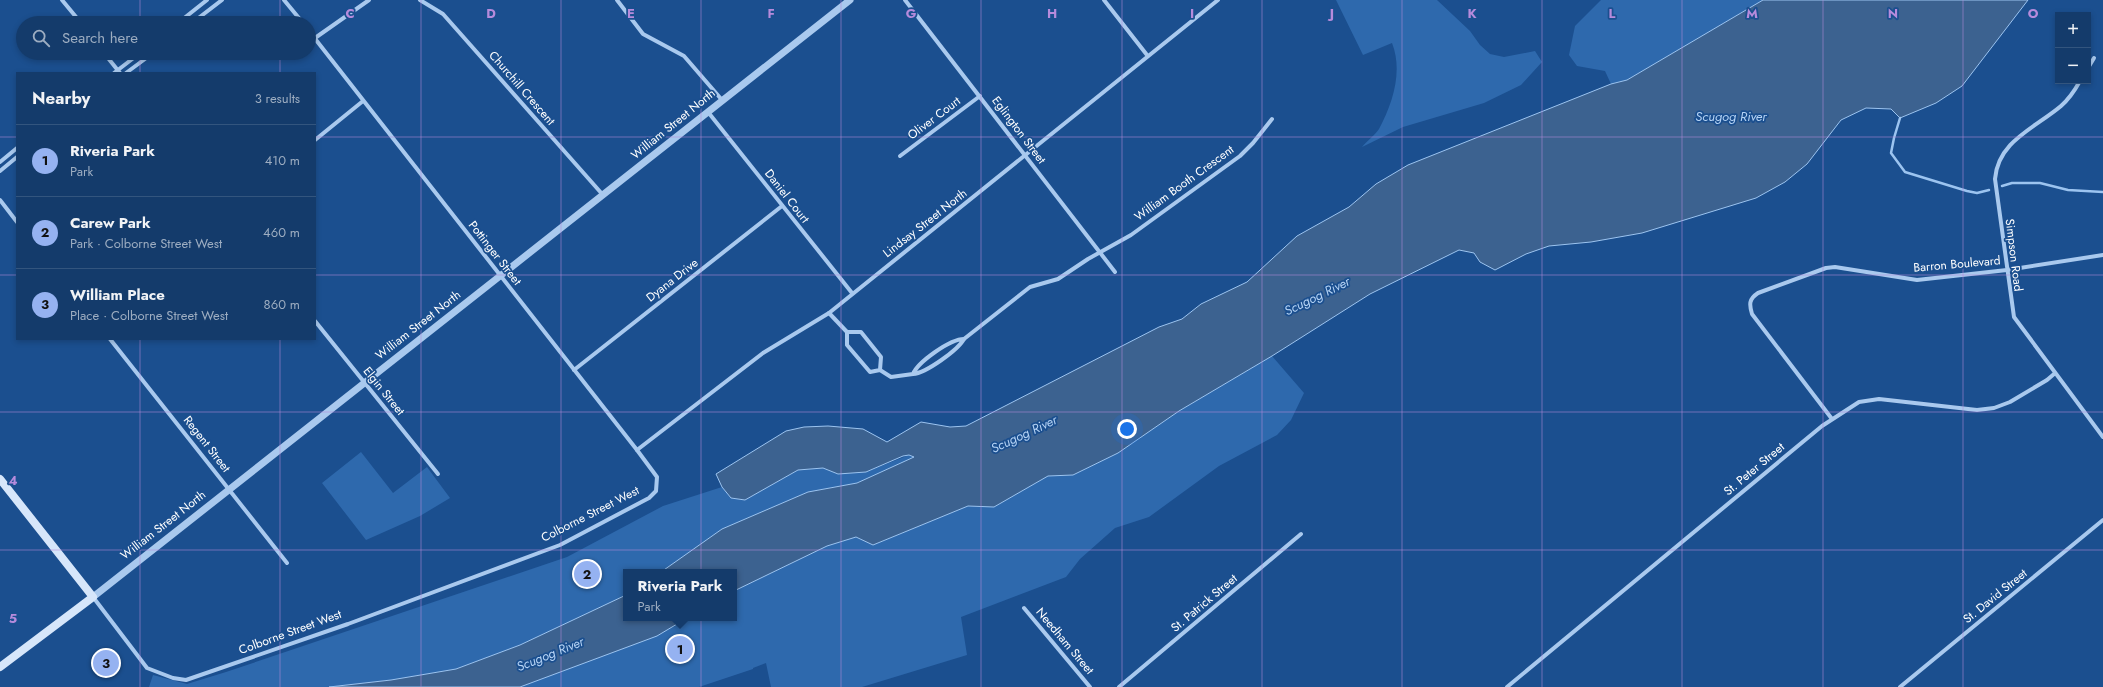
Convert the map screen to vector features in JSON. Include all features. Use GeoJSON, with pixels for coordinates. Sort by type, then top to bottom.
{"type":"FeatureCollection","features":[{"type":"Feature","properties":{"kind":"main road","name":"Colborne Street West"},"geometry":{"type":"LineString","coordinates":[[0,479],[93,597]]}},
{"type":"Feature","properties":{"kind":"main road","name":"William Street North"},"geometry":{"type":"LineString","coordinates":[[2,663],[93,597]]}},
{"type":"Feature","properties":{"kind":"street"},"geometry":{"type":"LineString","coordinates":[[62,0],[75,16]]}},
{"type":"Feature","properties":{"kind":"street"},"geometry":{"type":"LineString","coordinates":[[187,16],[207,0]]}},
{"type":"Feature","properties":{"kind":"street"},"geometry":{"type":"LineString","coordinates":[[201,16],[222,0]]}},
{"type":"Feature","properties":{"kind":"street"},"geometry":{"type":"LineString","coordinates":[[284,0],[297,16]]}},
{"type":"Feature","properties":{"kind":"street"},"geometry":{"type":"LineString","coordinates":[[316,37],[369,0]]}},
{"type":"Feature","properties":{"kind":"street","name":"Churchill Crescent"},"geometry":{"type":"LineString","coordinates":[[420,0],[443,14],[603,195]]}},
{"type":"Feature","properties":{"kind":"street"},"geometry":{"type":"LineString","coordinates":[[617,0],[643,34],[684,56],[722,100]]}},
{"type":"Feature","properties":{"kind":"street","name":"William Street North"},"geometry":{"type":"LineString","coordinates":[[93,597],[229,488],[850,0]]}},
{"type":"Feature","properties":{"kind":"street","name":"Eglington Street"},"geometry":{"type":"LineString","coordinates":[[905,0],[1115,272]]}},
{"type":"Feature","properties":{"kind":"street"},"geometry":{"type":"LineString","coordinates":[[1104,0],[1147,55]]}},
{"type":"Feature","properties":{"kind":"street","name":"Lindsay Street North"},"geometry":{"type":"LineString","coordinates":[[637,450],[763,353],[829,313],[852,293],[1026,155],[1147,55],[1218,0]]}},
{"type":"Feature","properties":{"kind":"street","name":"Pottinger Street"},"geometry":{"type":"LineString","coordinates":[[316,39],[637,450],[657,477],[656,491]]}},
{"type":"Feature","properties":{"kind":"street"},"geometry":{"type":"LineString","coordinates":[[2091,63],[2094,58]]}},
{"type":"Feature","properties":{"kind":"street"},"geometry":{"type":"LineString","coordinates":[[109,60],[117,72],[132,60]]}},
{"type":"Feature","properties":{"kind":"street"},"geometry":{"type":"LineString","coordinates":[[127,72],[144,60]]}},
{"type":"Feature","properties":{"kind":"street","name":"Simpson Road"},"geometry":{"type":"LineString","coordinates":[[2078,84],[2062,105],[2020,135],[2005,151],[1999,162],[1995,175],[1995,186],[2014,317],[2054,374],[2103,437]]}},
{"type":"Feature","properties":{"kind":"street","name":"Oliver Court"},"geometry":{"type":"LineString","coordinates":[[900,156],[980,96]]}},
{"type":"Feature","properties":{"kind":"street"},"geometry":{"type":"LineString","coordinates":[[316,139],[363,101]]}},
{"type":"Feature","properties":{"kind":"street","name":"Daniel Court"},"geometry":{"type":"LineString","coordinates":[[708,112],[852,293]]}},
{"type":"Feature","properties":{"kind":"street","name":"William Booth Crescent"},"geometry":{"type":"LineString","coordinates":[[964,339],[1030,287],[1058,279],[1131,235],[1233,161],[1253,143],[1272,119]]}},
{"type":"Feature","properties":{"kind":"street"},"geometry":{"type":"LineString","coordinates":[[0,162],[16,149]]}},
{"type":"Feature","properties":{"kind":"street"},"geometry":{"type":"LineString","coordinates":[[0,171],[16,158]]}},
{"type":"Feature","properties":{"kind":"street"},"geometry":{"type":"LineString","coordinates":[[0,200],[16,221]]}},
{"type":"Feature","properties":{"kind":"street","name":"Dyana Drive"},"geometry":{"type":"LineString","coordinates":[[574,370],[782,206]]}},
{"type":"Feature","properties":{"kind":"street","name":"Barron Boulevard"},"geometry":{"type":"LineString","coordinates":[[1832,419],[1752,314],[1749,304],[1751,298],[1766,290],[1826,268],[1835,267],[1917,280],[2007,270],[2103,255]]}},
{"type":"Feature","properties":{"kind":"street"},"geometry":{"type":"LineString","coordinates":[[829,313],[847,332],[847,345],[870,372],[880,370],[891,378],[920,373],[961,345],[964,339],[956,339],[937,352],[916,367],[913,374]]}},
{"type":"Feature","properties":{"kind":"street","name":"Elgin Street"},"geometry":{"type":"LineString","coordinates":[[316,322],[438,474]]}},
{"type":"Feature","properties":{"kind":"street"},"geometry":{"type":"LineString","coordinates":[[847,332],[861,332],[881,357],[880,370]]}},
{"type":"Feature","properties":{"kind":"street","name":"Regent Street"},"geometry":{"type":"LineString","coordinates":[[111,340],[287,563]]}},
{"type":"Feature","properties":{"kind":"street"},"geometry":{"type":"LineString","coordinates":[[937,352],[943,358]]}},
{"type":"Feature","properties":{"kind":"street","name":"St. Peter Street"},"geometry":{"type":"LineString","coordinates":[[1507,687],[1832,419],[1859,402],[1879,399],[1976,410],[1994,408],[2010,402],[2047,380],[2054,374]]}},
{"type":"Feature","properties":{"kind":"street","name":"Colborne Street West"},"geometry":{"type":"LineString","coordinates":[[93,597],[147,668],[173,678],[186,680],[348,624],[560,545],[649,498],[656,491]]}},
{"type":"Feature","properties":{"kind":"street","name":"St. David Street"},"geometry":{"type":"LineString","coordinates":[[1900,687],[2103,520]]}},
{"type":"Feature","properties":{"kind":"street","name":"St. Patrick Street"},"geometry":{"type":"LineString","coordinates":[[1119,687],[1301,534]]}},
{"type":"Feature","properties":{"kind":"street","name":"Needham Street"},"geometry":{"type":"LineString","coordinates":[[1024,608],[1090,687]]}},
{"type":"Feature","properties":{"kind":"shaded area"},"geometry":{"type":"Polygon","coordinates":[[[1336,0],[1437,0],[1470,31],[1480,45],[1490,54],[1504,57],[1535,51],[1542,62],[1521,85],[1484,103],[1403,127],[1362,147],[1379,129],[1384,119],[1395,87],[1397,65],[1392,43],[1363,55],[1336,0]]]}},
{"type":"Feature","properties":{"kind":"shaded area"},"geometry":{"type":"Polygon","coordinates":[[[1601,0],[1763,0],[1627,80],[1611,84],[1605,71],[1577,66],[1569,55],[1575,26],[1601,0]]]}},
{"type":"Feature","properties":{"kind":"shaded area"},"geometry":{"type":"Polygon","coordinates":[[[1272,356],[1304,393],[1291,420],[1277,435],[1219,466],[1149,517],[1115,528],[1080,559],[1066,577],[961,617],[967,655],[862,687],[771,687],[766,663],[753,669],[699,687],[520,687],[656,636],[682,621],[737,621],[737,590],[827,546],[856,537],[873,545],[968,506],[994,507],[1048,476],[1073,475],[1118,453],[1179,411],[1272,356]]]}},
{"type":"Feature","properties":{"kind":"shaded area"},"geometry":{"type":"Polygon","coordinates":[[[361,452],[393,493],[427,467],[450,498],[420,516],[366,540],[322,483],[361,452]]]}},
{"type":"Feature","properties":{"kind":"shaded area"},"geometry":{"type":"Polygon","coordinates":[[[909,455],[915,457],[857,483],[808,492],[722,529],[665,569],[623,569],[623,596],[520,645],[456,669],[391,680],[329,687],[149,687],[153,675],[187,684],[567,557],[663,506],[722,487],[731,498],[745,500],[798,470],[823,468],[838,474],[866,472],[909,455]]]}},
{"type":"Feature","properties":{"kind":"water","name":"Scugog River"},"geometry":{"type":"Polygon","coordinates":[[[1763,0],[2028,0],[1962,86],[1936,103],[1900,118],[1891,109],[1866,108],[1841,120],[1807,164],[1785,182],[1756,198],[1642,233],[1591,242],[1549,246],[1526,254],[1495,270],[1480,262],[1474,253],[1459,250],[1370,294],[1272,356],[1179,411],[1118,453],[1073,475],[1048,476],[994,507],[968,506],[873,545],[856,537],[827,546],[737,590],[737,569],[665,569],[722,529],[808,492],[857,483],[914,457],[909,455],[903,456],[866,472],[838,474],[823,468],[798,470],[745,500],[731,498],[722,487],[716,474],[786,431],[804,427],[828,426],[863,429],[887,442],[921,422],[950,427],[966,426],[1159,327],[1182,319],[1201,304],[1247,282],[1297,236],[1349,207],[1376,184],[1408,165],[1611,84],[1627,80],[1763,0]]]}},
{"type":"Feature","properties":{"kind":"water","name":"Scugog River"},"geometry":{"type":"Polygon","coordinates":[[[623,596],[623,621],[682,621],[657,636],[520,687],[329,687],[391,680],[456,669],[520,645],[623,596]]]}},
{"type":"Feature","properties":{"kind":"waterway"},"geometry":{"type":"LineString","coordinates":[[1900,118],[1891,153],[1905,172],[1967,191],[1977,193],[1989,190]]}},
{"type":"Feature","properties":{"kind":"waterway"},"geometry":{"type":"LineString","coordinates":[[2002,186],[2012,183],[2040,183],[2068,190],[2103,192]]}},
{"type":"Feature","properties":{"kind":"place","name":"Carew Park"},"geometry":{"type":"Point","coordinates":[587,574]}},
{"type":"Feature","properties":{"kind":"place","name":"Riveria Park"},"geometry":{"type":"Point","coordinates":[680,649]}},
{"type":"Feature","properties":{"kind":"place","name":"William Place"},"geometry":{"type":"Point","coordinates":[106,663]}}]}
